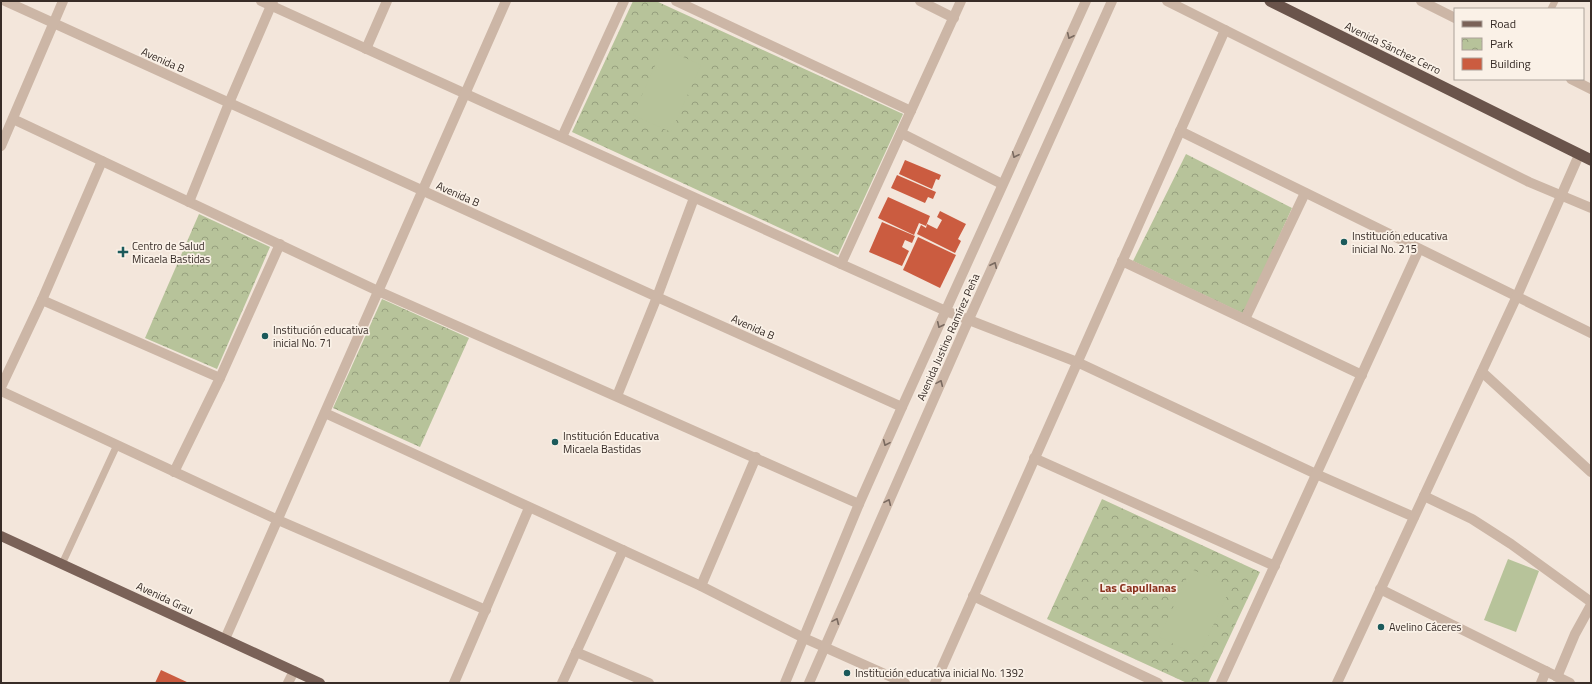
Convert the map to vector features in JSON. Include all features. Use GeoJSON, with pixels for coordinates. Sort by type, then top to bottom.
{"type":"FeatureCollection","features":[{"type":"Feature","properties":{"kind":"highway","name":"Avenida Sánchez Cerro"},"geometry":{"type":"LineString","coordinates":[[1272,1],[1591,160]]}},
{"type":"Feature","properties":{"kind":"main road","name":"Avenida Grau"},"geometry":{"type":"LineString","coordinates":[[1,536],[294,671],[306,680],[320,683]]}},
{"type":"Feature","properties":{"kind":"street","name":"Avenida B"},"geometry":{"type":"LineString","coordinates":[[5,1],[902,407]]}},
{"type":"Feature","properties":{"kind":"street"},"geometry":{"type":"LineString","coordinates":[[1,146],[63,1]]}},
{"type":"Feature","properties":{"kind":"street"},"geometry":{"type":"LineString","coordinates":[[261,1],[272,3],[366,49],[840,264],[946,310],[1077,362],[1316,474],[1414,517]]}},
{"type":"Feature","properties":{"kind":"street"},"geometry":{"type":"LineString","coordinates":[[366,49],[387,1]]}},
{"type":"Feature","properties":{"kind":"street"},"geometry":{"type":"LineString","coordinates":[[225,639],[506,1]]}},
{"type":"Feature","properties":{"kind":"street"},"geometry":{"type":"LineString","coordinates":[[562,138],[624,1]]}},
{"type":"Feature","properties":{"kind":"street"},"geometry":{"type":"LineString","coordinates":[[676,1],[911,111]]}},
{"type":"Feature","properties":{"kind":"street"},"geometry":{"type":"LineString","coordinates":[[920,1],[954,18]]}},
{"type":"Feature","properties":{"kind":"street"},"geometry":{"type":"LineString","coordinates":[[840,264],[961,1]]}},
{"type":"Feature","properties":{"kind":"street","name":"Avenida Justino Ramírez Peña"},"geometry":{"type":"LineString","coordinates":[[785,683],[859,504],[1002,184],[1086,1]]}},
{"type":"Feature","properties":{"kind":"street","name":"Avenida Justino Ramírez Peña"},"geometry":{"type":"LineString","coordinates":[[809,683],[969,319],[1112,1]]}},
{"type":"Feature","properties":{"kind":"street"},"geometry":{"type":"LineString","coordinates":[[1167,1],[1529,182],[1591,208]]}},
{"type":"Feature","properties":{"kind":"street"},"geometry":{"type":"LineString","coordinates":[[1421,1],[1433,3],[1454,17]]}},
{"type":"Feature","properties":{"kind":"street"},"geometry":{"type":"LineString","coordinates":[[190,202],[272,3]]}},
{"type":"Feature","properties":{"kind":"street"},"geometry":{"type":"LineString","coordinates":[[935,683],[1225,30]]}},
{"type":"Feature","properties":{"kind":"street"},"geometry":{"type":"LineString","coordinates":[[1573,80],[1591,89]]}},
{"type":"Feature","properties":{"kind":"street"},"geometry":{"type":"LineString","coordinates":[[13,119],[378,290],[859,504]]}},
{"type":"Feature","properties":{"kind":"street"},"geometry":{"type":"LineString","coordinates":[[1180,131],[1591,333]]}},
{"type":"Feature","properties":{"kind":"street"},"geometry":{"type":"LineString","coordinates":[[901,133],[1002,184]]}},
{"type":"Feature","properties":{"kind":"street"},"geometry":{"type":"LineString","coordinates":[[1337,683],[1517,296],[1579,155]]}},
{"type":"Feature","properties":{"kind":"street"},"geometry":{"type":"LineString","coordinates":[[1,387],[42,300],[102,160]]}},
{"type":"Feature","properties":{"kind":"street"},"geometry":{"type":"LineString","coordinates":[[1245,319],[1305,193]]}},
{"type":"Feature","properties":{"kind":"street"},"geometry":{"type":"LineString","coordinates":[[617,396],[657,297],[694,198]]}},
{"type":"Feature","properties":{"kind":"street"},"geometry":{"type":"LineString","coordinates":[[174,472],[220,378],[280,244]]}},
{"type":"Feature","properties":{"kind":"street"},"geometry":{"type":"LineString","coordinates":[[1221,683],[1420,249]]}},
{"type":"Feature","properties":{"kind":"street"},"geometry":{"type":"LineString","coordinates":[[1122,261],[1362,375]]}},
{"type":"Feature","properties":{"kind":"street"},"geometry":{"type":"LineString","coordinates":[[42,300],[220,378]]}},
{"type":"Feature","properties":{"kind":"street"},"geometry":{"type":"LineString","coordinates":[[1482,372],[1591,472]]}},
{"type":"Feature","properties":{"kind":"street"},"geometry":{"type":"LineString","coordinates":[[1,391],[278,520],[486,610]]}},
{"type":"Feature","properties":{"kind":"street"},"geometry":{"type":"LineString","coordinates":[[325,413],[701,586],[804,638],[905,683]]}},
{"type":"Feature","properties":{"kind":"street"},"geometry":{"type":"LineString","coordinates":[[701,586],[756,457]]}},
{"type":"Feature","properties":{"kind":"street"},"geometry":{"type":"LineString","coordinates":[[1034,458],[1275,566]]}},
{"type":"Feature","properties":{"kind":"street"},"geometry":{"type":"LineString","coordinates":[[1424,496],[1472,519],[1511,544],[1591,602]]}},
{"type":"Feature","properties":{"kind":"street"},"geometry":{"type":"LineString","coordinates":[[454,683],[529,508]]}},
{"type":"Feature","properties":{"kind":"street"},"geometry":{"type":"LineString","coordinates":[[562,683],[623,550]]}},
{"type":"Feature","properties":{"kind":"street"},"geometry":{"type":"LineString","coordinates":[[1380,589],[1570,683]]}},
{"type":"Feature","properties":{"kind":"street"},"geometry":{"type":"LineString","coordinates":[[973,596],[1158,683]]}},
{"type":"Feature","properties":{"kind":"street"},"geometry":{"type":"LineString","coordinates":[[1557,677],[1575,634],[1591,605]]}},
{"type":"Feature","properties":{"kind":"street"},"geometry":{"type":"LineString","coordinates":[[576,652],[649,683]]}},
{"type":"Feature","properties":{"kind":"street"},"geometry":{"type":"LineString","coordinates":[[288,683],[294,671]]}},
{"type":"Feature","properties":{"kind":"street"},"geometry":{"type":"LineString","coordinates":[[1541,683],[1546,672]]}},
{"type":"Feature","properties":{"kind":"lane"},"geometry":{"type":"LineString","coordinates":[[62,564],[117,445]]}},
{"type":"Feature","properties":{"kind":"green space"},"geometry":{"type":"Polygon","coordinates":[[[633,1],[656,1],[903,114],[838,255],[572,132],[633,1]]]}},
{"type":"Feature","properties":{"kind":"green space"},"geometry":{"type":"Polygon","coordinates":[[[663,48],[701,65],[671,132],[633,115],[663,48]]]}},
{"type":"Feature","properties":{"kind":"green space"},"geometry":{"type":"Polygon","coordinates":[[[1186,154],[1292,208],[1244,314],[1133,261],[1186,154]]]}},
{"type":"Feature","properties":{"kind":"green space"},"geometry":{"type":"Polygon","coordinates":[[[199,214],[270,247],[217,369],[145,338],[199,214]]]}},
{"type":"Feature","properties":{"kind":"green space"},"geometry":{"type":"Polygon","coordinates":[[[382,299],[469,338],[420,447],[333,408],[382,299]]]}},
{"type":"Feature","properties":{"kind":"green space"},"geometry":{"type":"Polygon","coordinates":[[[1102,499],[1260,572],[1208,683],[1187,683],[1047,619],[1102,499]]]}},
{"type":"Feature","properties":{"kind":"green space"},"geometry":{"type":"Polygon","coordinates":[[[1508,559],[1539,571],[1516,632],[1484,620],[1508,559]]]}},
{"type":"Feature","properties":{"kind":"green space"},"geometry":{"type":"Polygon","coordinates":[[[1191,569],[1231,587],[1199,656],[1159,637],[1191,569]]]}},
{"type":"Feature","properties":{"kind":"building"},"geometry":{"type":"Polygon","coordinates":[[[905,160],[941,175],[939,180],[936,179],[932,189],[899,174],[905,160]]]}},
{"type":"Feature","properties":{"kind":"building"},"geometry":{"type":"Polygon","coordinates":[[[897,175],[936,192],[933,199],[928,197],[925,203],[891,188],[897,175]]]}},
{"type":"Feature","properties":{"kind":"building"},"geometry":{"type":"Polygon","coordinates":[[[888,197],[930,216],[926,226],[919,223],[914,235],[878,218],[888,197]]]}},
{"type":"Feature","properties":{"kind":"building"},"geometry":{"type":"Polygon","coordinates":[[[940,211],[966,224],[958,239],[961,241],[955,253],[917,234],[921,225],[926,228],[927,224],[937,229],[942,220],[937,217],[940,211]]]}},
{"type":"Feature","properties":{"kind":"building"},"geometry":{"type":"Polygon","coordinates":[[[882,222],[915,236],[912,243],[905,240],[902,247],[909,251],[902,266],[869,252],[882,222]]]}},
{"type":"Feature","properties":{"kind":"building"},"geometry":{"type":"Polygon","coordinates":[[[918,237],[956,255],[940,288],[903,270],[918,237]]]}},
{"type":"Feature","properties":{"kind":"building"},"geometry":{"type":"Polygon","coordinates":[[[161,670],[189,683],[155,683],[161,670]]]}},
{"type":"Feature","properties":{"kind":"place","name":"Institución educativa inicial No. 215"},"geometry":{"type":"Point","coordinates":[1344,242]}},
{"type":"Feature","properties":{"kind":"place","name":"Centro de Salud Micaela Bastidas"},"geometry":{"type":"Point","coordinates":[123,252]}},
{"type":"Feature","properties":{"kind":"place","name":"Institución educativa inicial No. 71"},"geometry":{"type":"Point","coordinates":[265,336]}},
{"type":"Feature","properties":{"kind":"place","name":"Institución Educativa Micaela Bastidas"},"geometry":{"type":"Point","coordinates":[555,442]}},
{"type":"Feature","properties":{"kind":"place","name":"Avelino Cáceres"},"geometry":{"type":"Point","coordinates":[1381,627]}},
{"type":"Feature","properties":{"kind":"place","name":"Institución educativa inicial No. 1392"},"geometry":{"type":"Point","coordinates":[847,673]}},
{"type":"Feature","properties":{"kind":"district","name":"Las Capullanas"},"geometry":{"type":"Point","coordinates":[1138,587]}}]}
